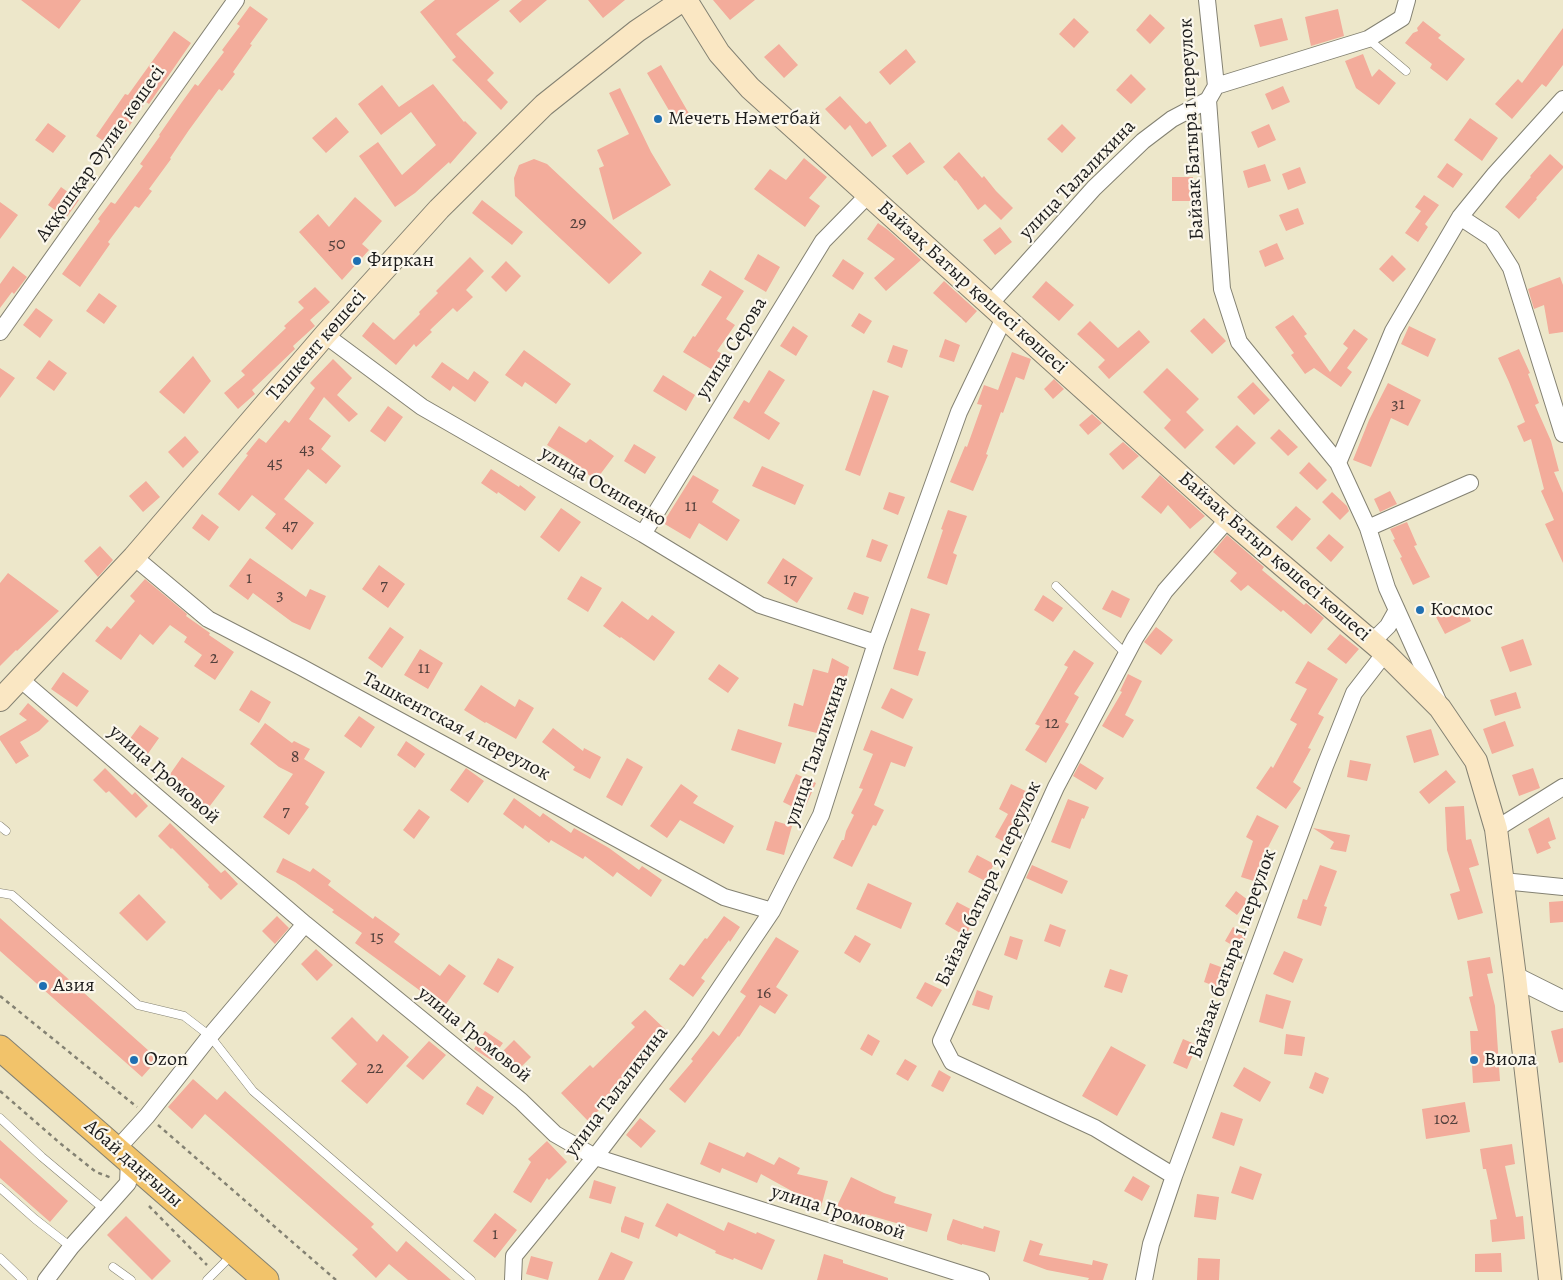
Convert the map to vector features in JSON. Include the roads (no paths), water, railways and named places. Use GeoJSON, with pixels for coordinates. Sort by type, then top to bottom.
{"type":"FeatureCollection","features":[{"type":"Feature","properties":{"kind":"main road","name":"Байзақ Батыр қөшесі көшесі"},"geometry":{"type":"LineString","coordinates":[[684,0],[719,54],[750,88],[870,194],[1228,519],[1377,646],[1440,708],[1476,761],[1496,829],[1550,1280]]}},
{"type":"Feature","properties":{"kind":"main road","name":"Ташкент көшесі"},"geometry":{"type":"LineString","coordinates":[[0,700],[134,557],[325,335],[438,209],[544,105],[637,31],[684,0]]}},
{"type":"Feature","properties":{"kind":"main road","name":"Абай даңғылы"},"geometry":{"type":"LineString","coordinates":[[0,1048],[266,1280]]}},
{"type":"Feature","properties":{"kind":"street","name":"Аққошқар Әулие көшесі"},"geometry":{"type":"LineString","coordinates":[[0,332],[236,0]]}},
{"type":"Feature","properties":{"kind":"street","name":"Байзак Батыра 1 переулок"},"geometry":{"type":"LineString","coordinates":[[1207,0],[1222,288],[1239,342],[1338,463],[1368,528],[1387,588],[1440,708]]}},
{"type":"Feature","properties":{"kind":"street","name":"улица Талалихина"},"geometry":{"type":"LineString","coordinates":[[512,1280],[514,1256],[596,1158],[691,1031],[772,911],[822,816],[876,643],[958,412],[997,311],[1094,188],[1143,141],[1172,119],[1212,93],[1368,39],[1402,18],[1407,0]]}},
{"type":"Feature","properties":{"kind":"street"},"geometry":{"type":"LineString","coordinates":[[1338,463],[1392,330],[1460,217],[1495,174],[1563,99]]}},
{"type":"Feature","properties":{"kind":"street","name":"улица Серова"},"geometry":{"type":"LineString","coordinates":[[643,534],[823,241],[870,194]]}},
{"type":"Feature","properties":{"kind":"street"},"geometry":{"type":"LineString","coordinates":[[1460,217],[1492,238],[1510,268],[1563,434]]}},
{"type":"Feature","properties":{"kind":"street","name":"улица Осипенко"},"geometry":{"type":"LineString","coordinates":[[325,335],[422,407],[643,534],[760,605],[876,643]]}},
{"type":"Feature","properties":{"kind":"street"},"geometry":{"type":"LineString","coordinates":[[1368,528],[1470,483]]}},
{"type":"Feature","properties":{"kind":"street","name":"Байзак батыра 2 переулок"},"geometry":{"type":"LineString","coordinates":[[1174,1176],[1095,1128],[952,1062],[941,1041],[1056,787],[1126,654],[1165,591],[1228,519]]}},
{"type":"Feature","properties":{"kind":"street","name":"Ташкентская 4 переулок"},"geometry":{"type":"LineString","coordinates":[[134,557],[208,619],[310,672],[724,896],[772,911]]}},
{"type":"Feature","properties":{"kind":"street","name":"Байзак батыра 1 переулок"},"geometry":{"type":"LineString","coordinates":[[1144,1280],[1151,1244],[1174,1176],[1321,776],[1354,693],[1377,646],[1380,634],[1388,626],[1397,610]]}},
{"type":"Feature","properties":{"kind":"street","name":"улица Громовой"},"geometry":{"type":"LineString","coordinates":[[20,679],[305,924],[522,1102],[555,1134],[596,1158],[981,1280]]}},
{"type":"Feature","properties":{"kind":"street"},"geometry":{"type":"LineString","coordinates":[[1496,829],[1563,787]]}},
{"type":"Feature","properties":{"kind":"street"},"geometry":{"type":"LineString","coordinates":[[1503,881],[1563,887]]}},
{"type":"Feature","properties":{"kind":"street"},"geometry":{"type":"LineString","coordinates":[[46,1280],[71,1247],[128,1183],[123,1155],[147,1116],[210,1036],[305,924]]}},
{"type":"Feature","properties":{"kind":"street"},"geometry":{"type":"LineString","coordinates":[[1515,977],[1563,1001]]}},
{"type":"Feature","properties":{"kind":"lane"},"geometry":{"type":"LineString","coordinates":[[1368,39],[1406,71]]}},
{"type":"Feature","properties":{"kind":"lane"},"geometry":{"type":"LineString","coordinates":[[1056,586],[1126,654]]}},
{"type":"Feature","properties":{"kind":"lane"},"geometry":{"type":"LineString","coordinates":[[0,893],[12,896],[138,1005],[184,1016],[210,1036],[253,1091],[471,1280]]}},
{"type":"Feature","properties":{"kind":"lane"},"geometry":{"type":"LineString","coordinates":[[0,1118],[42,1157],[105,1210]]}},
{"type":"Feature","properties":{"kind":"lane"},"geometry":{"type":"LineString","coordinates":[[0,1188],[71,1247]]}},
{"type":"Feature","properties":{"kind":"lane"},"geometry":{"type":"LineString","coordinates":[[206,1280],[235,1252]]}},
{"type":"Feature","properties":{"kind":"lane"},"geometry":{"type":"LineString","coordinates":[[0,1258],[23,1280]]}},
{"type":"Feature","properties":{"kind":"lane"},"geometry":{"type":"LineString","coordinates":[[113,1267],[131,1280]]}},
{"type":"Feature","properties":{"kind":"place","name":"Мечеть Нәметбай"},"geometry":{"type":"Point","coordinates":[658,119]}},
{"type":"Feature","properties":{"kind":"place","name":"Фиркан"},"geometry":{"type":"Point","coordinates":[357,261]}},
{"type":"Feature","properties":{"kind":"place","name":"Космос"},"geometry":{"type":"Point","coordinates":[1420,610]}},
{"type":"Feature","properties":{"kind":"place","name":"Азия"},"geometry":{"type":"Point","coordinates":[43,986]}},
{"type":"Feature","properties":{"kind":"place","name":"Ozon"},"geometry":{"type":"Point","coordinates":[134,1060]}},
{"type":"Feature","properties":{"kind":"place","name":"Виола"},"geometry":{"type":"Point","coordinates":[1474,1060]}}]}
